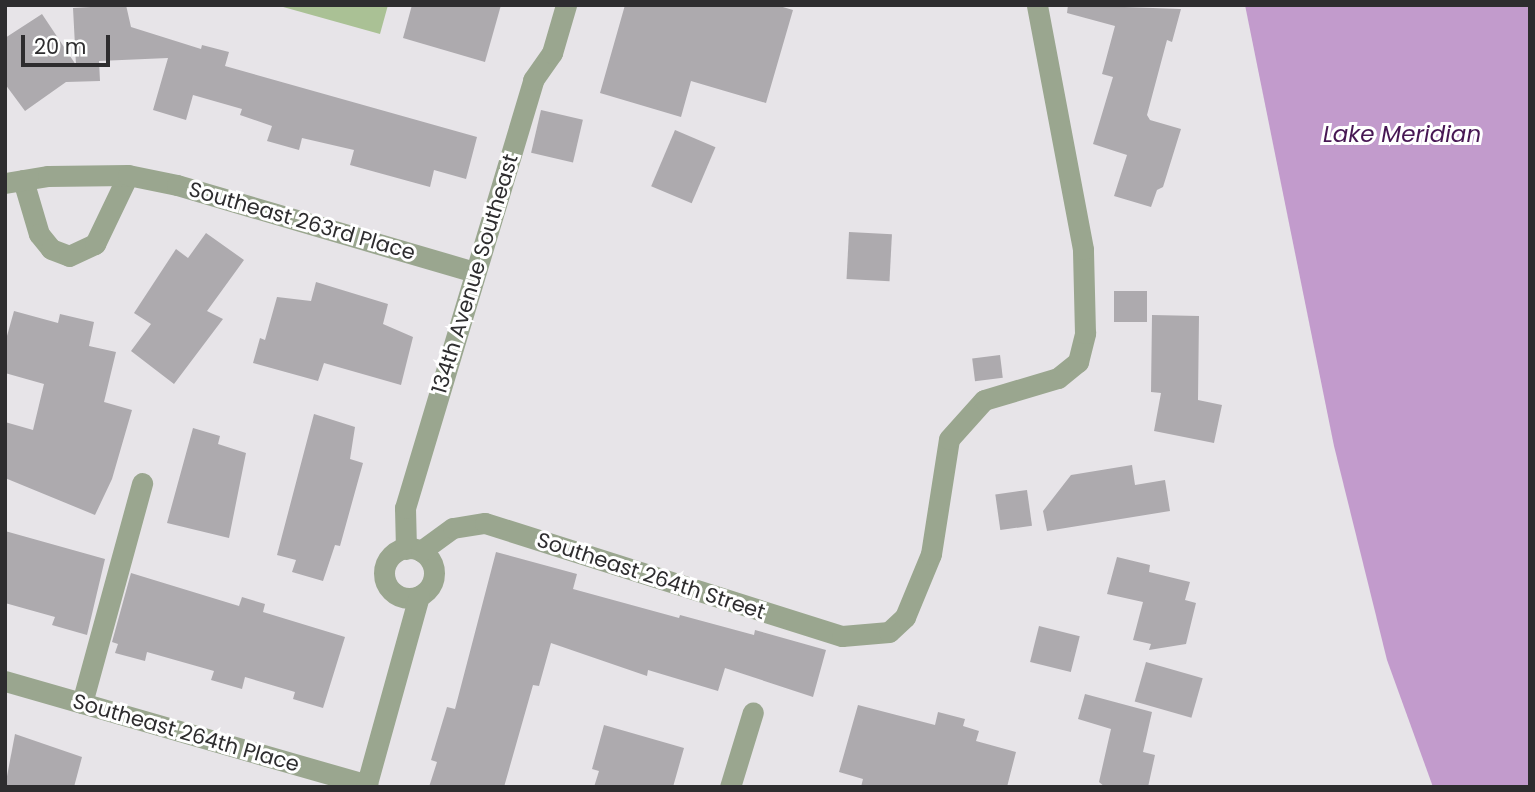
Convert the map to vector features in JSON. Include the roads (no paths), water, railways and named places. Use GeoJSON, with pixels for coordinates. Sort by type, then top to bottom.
{"type":"FeatureCollection","features":[{"type":"Feature","properties":{"kind":"street","name":"134th Avenue Southeast"},"geometry":{"type":"LineString","coordinates":[[367,786],[419,596],[433,578],[432,563],[413,550],[405,508],[533,80],[552,53],[566,5]]}},
{"type":"Feature","properties":{"kind":"street","name":"Southeast 264th Street"},"geometry":{"type":"LineString","coordinates":[[413,550],[453,528],[485,523],[842,636],[888,632],[905,617],[931,554],[949,439],[984,400],[1058,378],[1078,362],[1083,343],[1083,249],[1037,5]]}},
{"type":"Feature","properties":{"kind":"street","name":"Southeast 263rd Place"},"geometry":{"type":"LineString","coordinates":[[128,175],[95,244],[69,256],[51,249],[39,234],[14,182],[128,175],[177,185],[474,272]]}},
{"type":"Feature","properties":{"kind":"street"},"geometry":{"type":"LineString","coordinates":[[82,703],[142,483]]}},
{"type":"Feature","properties":{"kind":"street"},"geometry":{"type":"LineString","coordinates":[[413,550],[391,556],[385,580],[395,594],[419,596]]}},
{"type":"Feature","properties":{"kind":"street","name":"Southeast 264th Place"},"geometry":{"type":"LineString","coordinates":[[5,681],[367,786]]}},
{"type":"Feature","properties":{"kind":"street"},"geometry":{"type":"LineString","coordinates":[[730,787],[752,712]]}},
{"type":"Feature","properties":{"kind":"water","name":"Lake Meridian"},"geometry":{"type":"Polygon","coordinates":[[[1245,5],[1530,5],[1530,787],[1433,787],[1387,660],[1334,446],[1245,5]]]}}]}
